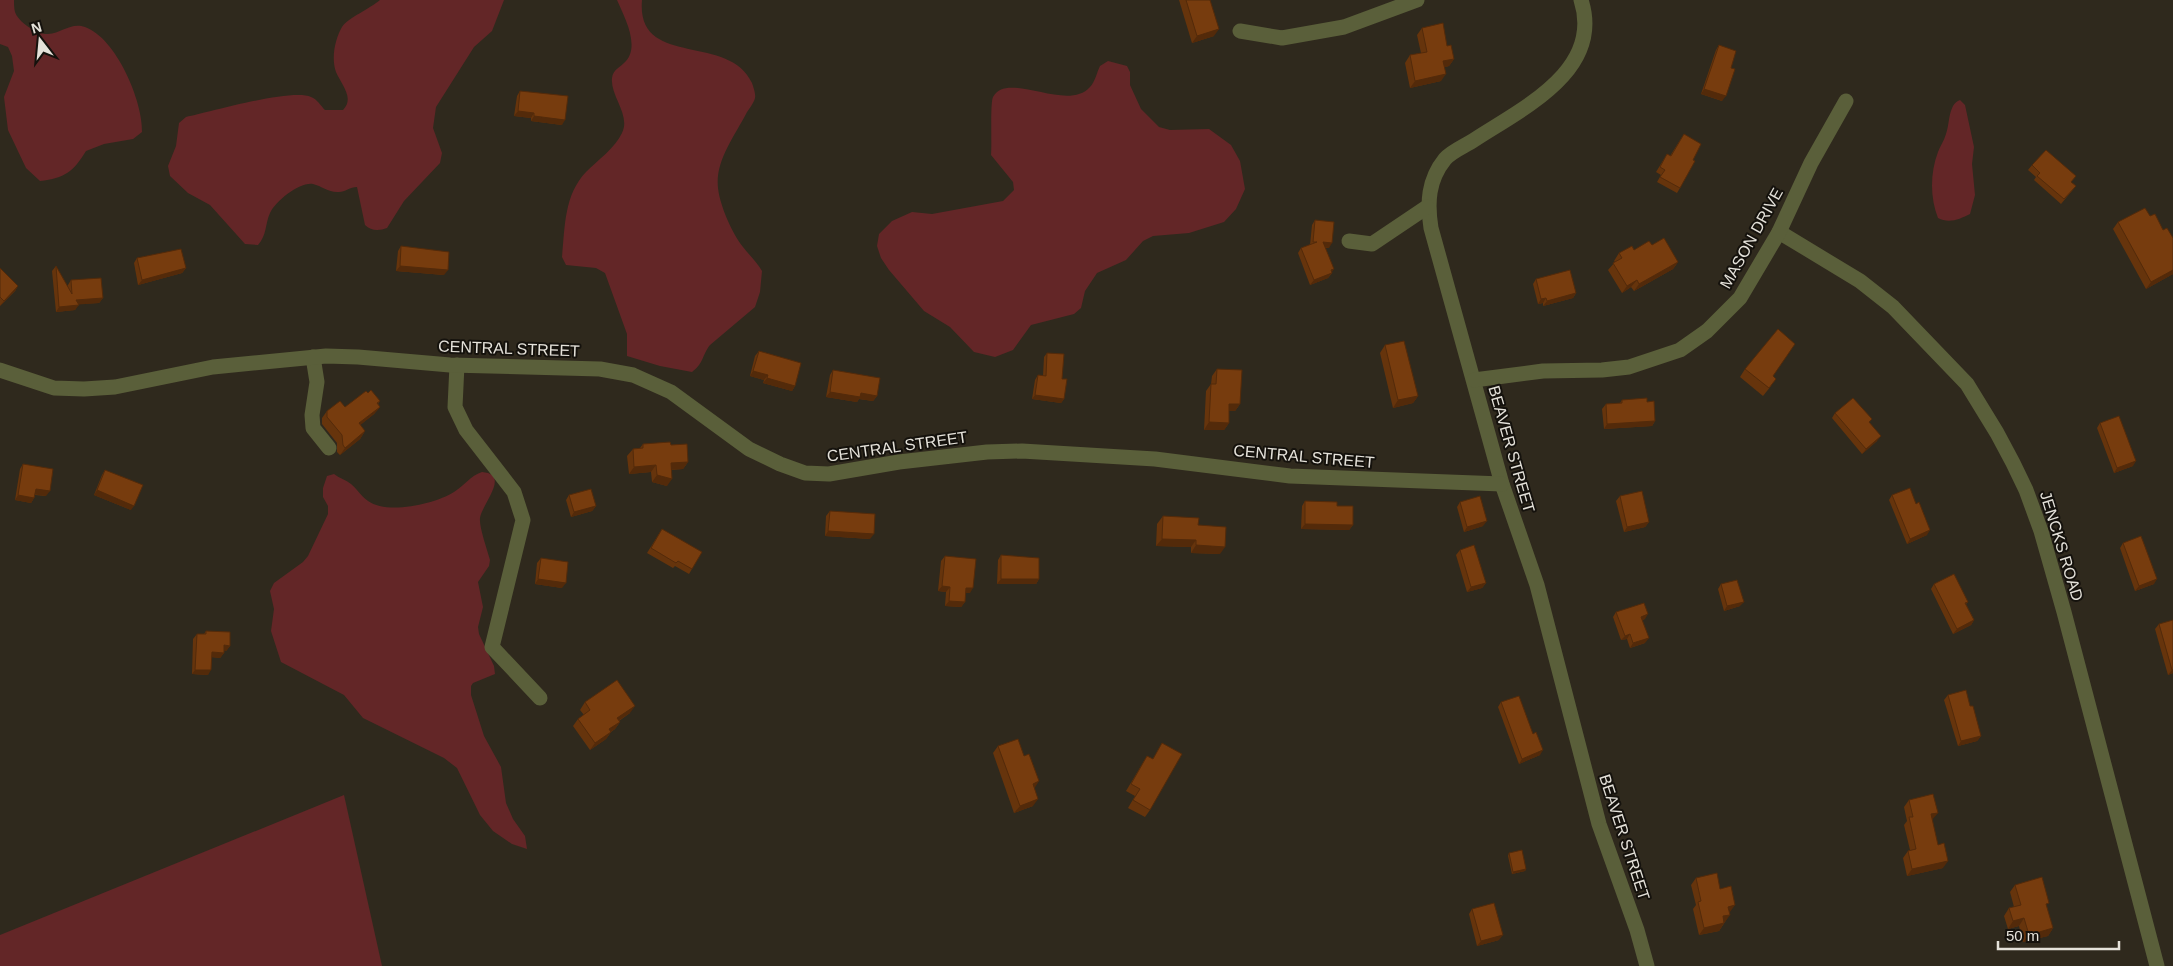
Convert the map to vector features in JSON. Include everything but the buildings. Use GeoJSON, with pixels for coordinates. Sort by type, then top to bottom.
{"type":"FeatureCollection","features":[{"type":"Feature","properties":{"kind":"street"},"geometry":{"type":"LineString","coordinates":[[1240,31],[1282,38],[1300,35],[1344,27],[1417,0]]}},
{"type":"Feature","properties":{"kind":"street","name":"BEAVER STREET"},"geometry":{"type":"LineString","coordinates":[[1581,0],[1585,29],[1572,65],[1552,87],[1530,105],[1446,158],[1436,173],[1427,207],[1431,228],[1502,484],[1537,585],[1599,824],[1637,930],[1647,966]]}},
{"type":"Feature","properties":{"kind":"street","name":"MASON DRIVE"},"geometry":{"type":"LineString","coordinates":[[1474,380],[1543,371],[1602,370],[1629,367],[1680,350],[1707,331],[1740,298],[1779,232],[1811,163],[1846,101]]}},
{"type":"Feature","properties":{"kind":"street"},"geometry":{"type":"LineString","coordinates":[[1349,241],[1372,244],[1427,207]]}},
{"type":"Feature","properties":{"kind":"street","name":"JENCKS ROAD"},"geometry":{"type":"LineString","coordinates":[[1779,232],[1860,281],[1893,307],[1967,384],[2013,463],[2026,490],[2038,523],[2056,585],[2157,966]]}},
{"type":"Feature","properties":{"kind":"street"},"geometry":{"type":"LineString","coordinates":[[313,357],[317,382],[312,415],[313,428],[329,448]]}},
{"type":"Feature","properties":{"kind":"street","name":"CENTRAL STREET"},"geometry":{"type":"LineString","coordinates":[[0,370],[54,388],[84,389],[123,386],[213,367],[313,357],[358,357],[457,365],[600,369],[633,375],[671,392],[749,449],[780,464],[805,473],[829,474],[899,462],[987,452],[1022,451],[1155,459],[1290,476],[1502,484]]}},
{"type":"Feature","properties":{"kind":"street"},"geometry":{"type":"LineString","coordinates":[[457,365],[455,407],[466,430],[514,492],[523,520],[492,647],[540,698]]}},
{"type":"Feature","properties":{"kind":"shaded area"},"geometry":{"type":"Polygon","coordinates":[[[0,0],[14,0],[15,11],[20,20],[34,30],[44,34],[75,26],[85,27],[96,33],[117,57],[126,72],[138,104],[142,132],[133,139],[104,144],[86,151],[68,173],[56,178],[40,181],[26,168],[8,130],[4,97],[14,71],[12,56],[8,47],[0,44],[0,0]]]}},
{"type":"Feature","properties":{"kind":"shaded area"},"geometry":{"type":"Polygon","coordinates":[[[380,0],[504,0],[492,31],[474,47],[436,107],[433,128],[442,153],[440,163],[404,201],[387,228],[375,230],[365,225],[357,187],[335,192],[313,184],[307,184],[288,193],[273,208],[268,217],[263,237],[258,245],[245,244],[210,205],[188,193],[170,176],[168,166],[176,146],[179,123],[186,117],[269,98],[287,96],[301,95],[311,97],[325,110],[343,110],[348,101],[344,86],[335,67],[334,49],[337,37],[345,24],[380,0]]]}},
{"type":"Feature","properties":{"kind":"shaded area"},"geometry":{"type":"Polygon","coordinates":[[[617,0],[642,0],[644,21],[653,35],[668,43],[724,58],[740,68],[752,83],[755,92],[755,98],[722,159],[719,168],[718,188],[727,219],[743,247],[762,271],[760,292],[755,307],[710,345],[699,365],[692,372],[660,366],[627,356],[627,334],[605,273],[596,268],[566,265],[562,257],[565,223],[573,191],[586,172],[615,144],[624,126],[622,112],[612,85],[612,78],[614,72],[626,61],[630,54],[631,39],[627,22],[617,0]]]}},
{"type":"Feature","properties":{"kind":"shaded area"},"geometry":{"type":"Polygon","coordinates":[[[1108,61],[1127,66],[1130,72],[1130,85],[1141,109],[1159,127],[1170,130],[1209,129],[1231,145],[1240,161],[1245,189],[1236,209],[1224,222],[1189,233],[1153,236],[1143,241],[1126,260],[1097,273],[1085,291],[1081,308],[1074,314],[1031,325],[1013,350],[995,357],[974,352],[950,327],[924,311],[889,270],[881,258],[877,246],[879,234],[892,221],[912,212],[932,214],[1003,201],[1014,190],[1013,182],[991,155],[993,97],[1000,90],[1011,88],[1067,96],[1080,94],[1090,87],[1095,80],[1100,66],[1108,61]]]}},
{"type":"Feature","properties":{"kind":"shaded area"},"geometry":{"type":"Polygon","coordinates":[[[1960,100],[1965,105],[1974,147],[1972,164],[1975,195],[1970,214],[1946,221],[1938,218],[1935,210],[1932,194],[1932,177],[1935,160],[1946,134],[1951,110],[1956,102],[1960,100]]]}},
{"type":"Feature","properties":{"kind":"shaded area"},"geometry":{"type":"Polygon","coordinates":[[[482,472],[490,474],[494,478],[495,484],[480,518],[490,560],[489,566],[478,582],[483,607],[478,627],[479,634],[494,666],[495,674],[473,683],[471,695],[484,736],[501,767],[506,803],[513,819],[525,836],[527,849],[512,844],[493,831],[480,815],[457,768],[444,758],[363,718],[344,695],[281,662],[271,631],[274,609],[270,591],[274,583],[303,562],[308,556],[328,514],[328,506],[323,497],[323,488],[327,476],[334,474],[347,481],[368,501],[376,505],[399,507],[423,504],[446,496],[482,472]]]}},
{"type":"Feature","properties":{"kind":"shaded area"},"geometry":{"type":"Polygon","coordinates":[[[344,795],[382,966],[0,966],[0,935],[344,795]]]}}]}
